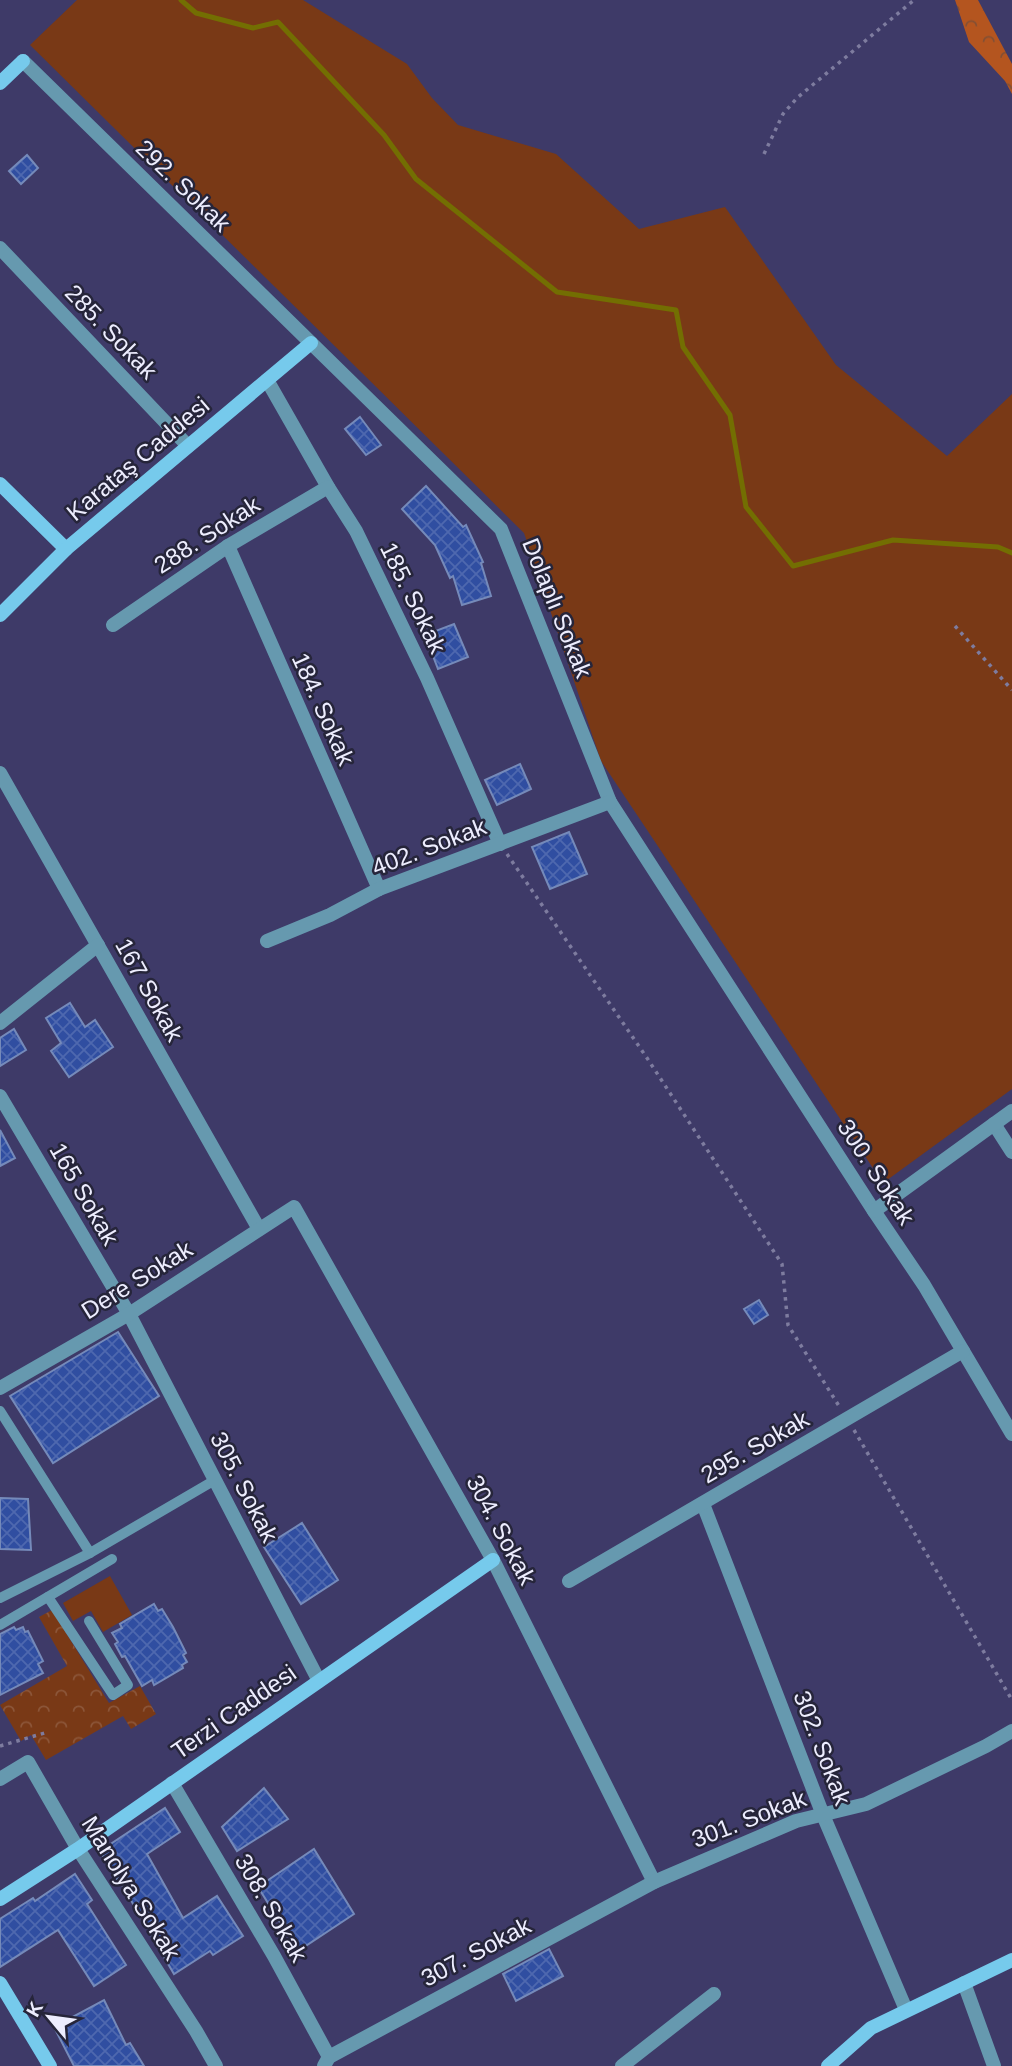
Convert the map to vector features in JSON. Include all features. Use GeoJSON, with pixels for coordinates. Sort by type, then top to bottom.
{"type":"FeatureCollection","features":[{"type":"Feature","properties":{"kind":"street","name":"292. Sokak"},"geometry":{"type":"LineString","coordinates":[[0,83],[23,61],[311,343]]}},
{"type":"Feature","properties":{"kind":"street","name":"285. Sokak"},"geometry":{"type":"LineString","coordinates":[[0,248],[188,446]]}},
{"type":"Feature","properties":{"kind":"street","name":"Karataş Caddesi"},"geometry":{"type":"LineString","coordinates":[[0,614],[66,549],[311,343]]}},
{"type":"Feature","properties":{"kind":"street","name":"Dolaplı Sokak"},"geometry":{"type":"LineString","coordinates":[[311,343],[501,529],[610,802],[696,937]]}},
{"type":"Feature","properties":{"kind":"street","name":"185. Sokak"},"geometry":{"type":"LineString","coordinates":[[267,380],[356,531],[421,665],[500,844]]}},
{"type":"Feature","properties":{"kind":"street"},"geometry":{"type":"LineString","coordinates":[[0,484],[66,549]]}},
{"type":"Feature","properties":{"kind":"street","name":"288. Sokak"},"geometry":{"type":"LineString","coordinates":[[113,625],[228,546],[328,487]]}},
{"type":"Feature","properties":{"kind":"street","name":"184. Sokak"},"geometry":{"type":"LineString","coordinates":[[228,546],[379,889]]}},
{"type":"Feature","properties":{"kind":"street","name":"167 Sokak"},"geometry":{"type":"LineString","coordinates":[[0,773],[259,1229]]}},
{"type":"Feature","properties":{"kind":"street","name":"402. Sokak"},"geometry":{"type":"LineString","coordinates":[[267,941],[330,915],[379,889],[610,802]]}},
{"type":"Feature","properties":{"kind":"street","name":"300. Sokak"},"geometry":{"type":"LineString","coordinates":[[696,937],[923,1285],[1012,1434]]}},
{"type":"Feature","properties":{"kind":"street"},"geometry":{"type":"LineString","coordinates":[[0,1023],[98,945]]}},
{"type":"Feature","properties":{"kind":"street","name":"165 Sokak"},"geometry":{"type":"LineString","coordinates":[[0,1096],[129,1314]]}},
{"type":"Feature","properties":{"kind":"street"},"geometry":{"type":"LineString","coordinates":[[874,1211],[1012,1111]]}},
{"type":"Feature","properties":{"kind":"street"},"geometry":{"type":"LineString","coordinates":[[994,1124],[1012,1152]]}},
{"type":"Feature","properties":{"kind":"street","name":"Dere Sokak"},"geometry":{"type":"LineString","coordinates":[[0,1388],[129,1314],[295,1207]]}},
{"type":"Feature","properties":{"kind":"street","name":"304. Sokak"},"geometry":{"type":"LineString","coordinates":[[295,1207],[493,1560],[654,1882]]}},
{"type":"Feature","properties":{"kind":"street","name":"305. Sokak"},"geometry":{"type":"LineString","coordinates":[[129,1314],[319,1681]]}},
{"type":"Feature","properties":{"kind":"street","name":"295. Sokak"},"geometry":{"type":"LineString","coordinates":[[569,1581],[962,1351]]}},
{"type":"Feature","properties":{"kind":"street","name":"302. Sokak"},"geometry":{"type":"LineString","coordinates":[[703,1504],[823,1815],[904,2006]]}},
{"type":"Feature","properties":{"kind":"street","name":"Terzi Caddesi"},"geometry":{"type":"LineString","coordinates":[[0,1899],[78,1849],[493,1560]]}},
{"type":"Feature","properties":{"kind":"street","name":"301. Sokak"},"geometry":{"type":"LineString","coordinates":[[654,1882],[796,1821],[866,1804],[1012,1731]]}},
{"type":"Feature","properties":{"kind":"street","name":"Manolya Sokak"},"geometry":{"type":"LineString","coordinates":[[0,1779],[28,1762],[78,1849],[216,2066]]}},
{"type":"Feature","properties":{"kind":"street","name":"308. Sokak"},"geometry":{"type":"LineString","coordinates":[[172,1783],[274,1956],[327,2061]]}},
{"type":"Feature","properties":{"kind":"street","name":"307. Sokak"},"geometry":{"type":"LineString","coordinates":[[327,2061],[654,1882]]}},
{"type":"Feature","properties":{"kind":"street"},"geometry":{"type":"LineString","coordinates":[[828,2066],[871,2028],[1012,1960]]}},
{"type":"Feature","properties":{"kind":"street"},"geometry":{"type":"LineString","coordinates":[[0,1983],[50,2066]]}},
{"type":"Feature","properties":{"kind":"street"},"geometry":{"type":"LineString","coordinates":[[964,1983],[994,2066]]}},
{"type":"Feature","properties":{"kind":"street"},"geometry":{"type":"LineString","coordinates":[[622,2066],[714,1994]]}},
{"type":"Feature","properties":{"kind":"lane"},"geometry":{"type":"LineString","coordinates":[[0,1411],[90,1553]]}},
{"type":"Feature","properties":{"kind":"lane"},"geometry":{"type":"LineString","coordinates":[[0,1598],[90,1553],[215,1480]]}},
{"type":"Feature","properties":{"kind":"lane"},"geometry":{"type":"LineString","coordinates":[[0,1625],[112,1559]]}},
{"type":"Feature","properties":{"kind":"lane"},"geometry":{"type":"LineString","coordinates":[[48,1597],[113,1695],[128,1685],[89,1621]]}},
{"type":"Feature","properties":{"kind":"path"},"geometry":{"type":"LineString","coordinates":[[764,154],[783,114],[797,98],[914,0]]}},
{"type":"Feature","properties":{"kind":"path"},"geometry":{"type":"LineString","coordinates":[[955,626],[1012,690]]}},
{"type":"Feature","properties":{"kind":"path"},"geometry":{"type":"LineString","coordinates":[[500,844],[647,1058],[782,1264],[788,1325],[1012,1700]]}},
{"type":"Feature","properties":{"kind":"path"},"geometry":{"type":"LineString","coordinates":[[0,1746],[48,1732]]}},
{"type":"Feature","properties":{"kind":"green space"},"geometry":{"type":"Polygon","coordinates":[[[77,0],[303,0],[407,64],[432,98],[458,125],[556,154],[639,229],[725,207],[836,365],[947,456],[1012,394],[1012,1089],[883,1183],[601,761],[524,533],[30,45],[77,0]]]}},
{"type":"Feature","properties":{"kind":"green space"},"geometry":{"type":"Polygon","coordinates":[[[955,0],[978,0],[1012,64],[1012,94],[1005,81],[969,42],[955,0]]]}},
{"type":"Feature","properties":{"kind":"green space"},"geometry":{"type":"Polygon","coordinates":[[[110,1576],[132,1615],[103,1632],[91,1611],[73,1621],[63,1603],[110,1576]]]}},
{"type":"Feature","properties":{"kind":"green space"},"geometry":{"type":"Polygon","coordinates":[[[52,1610],[109,1703],[140,1686],[156,1714],[131,1729],[123,1716],[46,1760],[31,1735],[21,1741],[0,1705],[67,1666],[39,1617],[52,1610]]]}},
{"type":"Feature","properties":{"kind":"building"},"geometry":{"type":"Polygon","coordinates":[[[27,155],[38,168],[21,184],[9,171],[27,155]]]}},
{"type":"Feature","properties":{"kind":"building"},"geometry":{"type":"Polygon","coordinates":[[[360,417],[381,445],[366,455],[345,429],[360,417]]]}},
{"type":"Feature","properties":{"kind":"building"},"geometry":{"type":"Polygon","coordinates":[[[426,486],[463,527],[466,525],[483,562],[481,563],[491,596],[462,605],[453,576],[450,578],[435,545],[402,509],[426,486]]]}},
{"type":"Feature","properties":{"kind":"building"},"geometry":{"type":"Polygon","coordinates":[[[454,624],[468,657],[438,669],[425,635],[454,624]]]}},
{"type":"Feature","properties":{"kind":"building"},"geometry":{"type":"Polygon","coordinates":[[[520,764],[531,789],[497,805],[485,780],[520,764]]]}},
{"type":"Feature","properties":{"kind":"building"},"geometry":{"type":"Polygon","coordinates":[[[569,832],[587,874],[550,889],[532,847],[569,832]]]}},
{"type":"Feature","properties":{"kind":"building"},"geometry":{"type":"Polygon","coordinates":[[[70,1003],[85,1027],[95,1020],[113,1047],[69,1077],[51,1051],[61,1043],[46,1018],[70,1003]]]}},
{"type":"Feature","properties":{"kind":"building"},"geometry":{"type":"Polygon","coordinates":[[[14,1029],[26,1050],[0,1066],[0,1038],[14,1029]]]}},
{"type":"Feature","properties":{"kind":"building"},"geometry":{"type":"Polygon","coordinates":[[[0,1130],[15,1158],[0,1166],[0,1130]]]}},
{"type":"Feature","properties":{"kind":"building"},"geometry":{"type":"Polygon","coordinates":[[[759,1300],[768,1315],[754,1324],[744,1309],[759,1300]]]}},
{"type":"Feature","properties":{"kind":"building"},"geometry":{"type":"Polygon","coordinates":[[[118,1332],[159,1396],[53,1463],[10,1396],[118,1332]]]}},
{"type":"Feature","properties":{"kind":"building"},"geometry":{"type":"Polygon","coordinates":[[[0,1498],[28,1499],[31,1550],[0,1549],[0,1498]]]}},
{"type":"Feature","properties":{"kind":"building"},"geometry":{"type":"Polygon","coordinates":[[[302,1523],[338,1580],[301,1604],[264,1547],[302,1523]]]}},
{"type":"Feature","properties":{"kind":"building"},"geometry":{"type":"Polygon","coordinates":[[[154,1604],[158,1611],[162,1609],[173,1627],[186,1653],[183,1655],[187,1662],[182,1665],[183,1668],[154,1685],[152,1680],[142,1686],[125,1656],[122,1657],[112,1633],[122,1628],[120,1624],[154,1604]]]}},
{"type":"Feature","properties":{"kind":"building"},"geometry":{"type":"Polygon","coordinates":[[[14,1627],[16,1630],[23,1627],[25,1632],[28,1631],[43,1661],[38,1664],[43,1673],[0,1695],[0,1634],[14,1627]]]}},
{"type":"Feature","properties":{"kind":"building"},"geometry":{"type":"Polygon","coordinates":[[[264,1788],[288,1819],[237,1851],[222,1827],[264,1788]]]}},
{"type":"Feature","properties":{"kind":"building"},"geometry":{"type":"Polygon","coordinates":[[[165,1808],[180,1832],[147,1854],[183,1918],[217,1896],[243,1936],[213,1955],[210,1951],[174,1974],[100,1851],[165,1808]]]}},
{"type":"Feature","properties":{"kind":"building"},"geometry":{"type":"Polygon","coordinates":[[[314,1849],[354,1914],[298,1951],[258,1887],[314,1849]]]}},
{"type":"Feature","properties":{"kind":"building"},"geometry":{"type":"Polygon","coordinates":[[[75,1874],[92,1900],[87,1904],[126,1965],[94,1986],[58,1930],[0,1967],[0,1919],[33,1898],[35,1901],[75,1874]]]}},
{"type":"Feature","properties":{"kind":"building"},"geometry":{"type":"Polygon","coordinates":[[[549,1949],[563,1976],[516,2001],[503,1974],[549,1949]]]}},
{"type":"Feature","properties":{"kind":"building"},"geometry":{"type":"Polygon","coordinates":[[[104,2000],[126,2045],[130,2043],[144,2066],[74,2066],[54,2027],[104,2000]]]}},
{"type":"Feature","properties":{"kind":"waterway"},"geometry":{"type":"LineString","coordinates":[[181,0],[196,13],[253,28],[278,22],[384,135],[416,179],[557,292],[676,310],[683,347],[730,415],[746,507],[793,566],[893,540],[998,547],[1012,553]]}}]}
